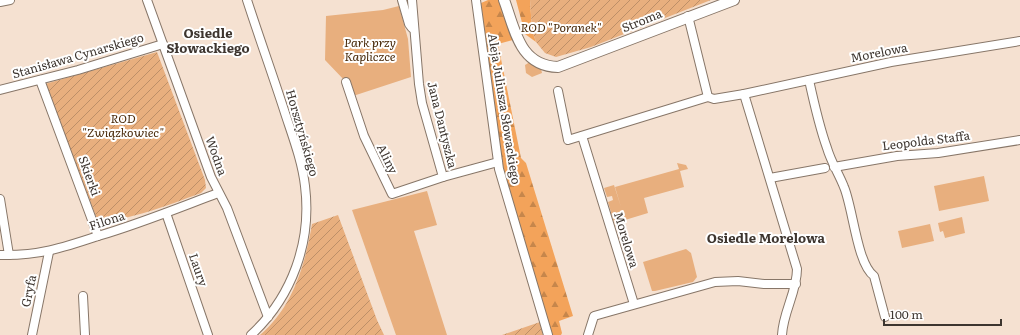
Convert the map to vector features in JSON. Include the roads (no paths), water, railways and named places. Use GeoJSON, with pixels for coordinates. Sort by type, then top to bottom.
{"type":"FeatureCollection","features":[{"type":"Feature","properties":{"kind":"street"},"geometry":{"type":"LineString","coordinates":[[0,2],[10,0]]}},
{"type":"Feature","properties":{"kind":"street","name":"Wodna"},"geometry":{"type":"LineString","coordinates":[[147,0],[218,193],[227,208],[268,317]]}},
{"type":"Feature","properties":{"kind":"street","name":"Horsztyńskiego"},"geometry":{"type":"LineString","coordinates":[[247,0],[296,146],[305,187],[306,220],[300,258],[287,288],[268,317],[251,335]]}},
{"type":"Feature","properties":{"kind":"street","name":"Jana Dantyszka"},"geometry":{"type":"LineString","coordinates":[[402,0],[409,24],[414,30],[422,103],[443,177],[498,162]]}},
{"type":"Feature","properties":{"kind":"street"},"geometry":{"type":"LineString","coordinates":[[412,0],[414,30]]}},
{"type":"Feature","properties":{"kind":"street","name":"Aleja Juliusza Słowackiego"},"geometry":{"type":"LineString","coordinates":[[476,0],[498,162],[548,335]]}},
{"type":"Feature","properties":{"kind":"street","name":"Stroma"},"geometry":{"type":"LineString","coordinates":[[504,0],[521,46],[528,55],[540,64],[551,67],[558,67],[576,61],[688,16],[734,0]]}},
{"type":"Feature","properties":{"kind":"street"},"geometry":{"type":"LineString","coordinates":[[688,16],[708,97]]}},
{"type":"Feature","properties":{"kind":"street","name":"Morelowa"},"geometry":{"type":"LineString","coordinates":[[558,91],[568,140],[708,97],[714,99],[744,94],[891,62],[1020,41]]}},
{"type":"Feature","properties":{"kind":"street","name":"Stanisława Cynarskiego"},"geometry":{"type":"LineString","coordinates":[[0,90],[40,80],[163,44]]}},
{"type":"Feature","properties":{"kind":"street","name":"Skierki"},"geometry":{"type":"LineString","coordinates":[[40,80],[98,236]]}},
{"type":"Feature","properties":{"kind":"street"},"geometry":{"type":"LineString","coordinates":[[809,80],[817,117],[834,167],[845,188],[863,258],[870,273],[874,276],[885,317]]}},
{"type":"Feature","properties":{"kind":"street","name":"Aliny"},"geometry":{"type":"LineString","coordinates":[[346,82],[364,136],[392,194],[443,177]]}},
{"type":"Feature","properties":{"kind":"street"},"geometry":{"type":"LineString","coordinates":[[744,94],[797,269],[796,284],[784,320],[782,335]]}},
{"type":"Feature","properties":{"kind":"street","name":"Morelowa"},"geometry":{"type":"LineString","coordinates":[[582,136],[634,304]]}},
{"type":"Feature","properties":{"kind":"street","name":"Leopolda Staffa"},"geometry":{"type":"LineString","coordinates":[[834,167],[912,154],[942,152],[1020,140]]}},
{"type":"Feature","properties":{"kind":"street"},"geometry":{"type":"LineString","coordinates":[[770,178],[825,168]]}},
{"type":"Feature","properties":{"kind":"street","name":"Filona"},"geometry":{"type":"LineString","coordinates":[[0,255],[49,252],[166,214],[218,193]]}},
{"type":"Feature","properties":{"kind":"street"},"geometry":{"type":"LineString","coordinates":[[0,199],[9,255]]}},
{"type":"Feature","properties":{"kind":"street","name":"Laury"},"geometry":{"type":"LineString","coordinates":[[166,214],[208,335]]}},
{"type":"Feature","properties":{"kind":"street","name":"Gryfa"},"geometry":{"type":"LineString","coordinates":[[32,335],[49,252]]}},
{"type":"Feature","properties":{"kind":"street"},"geometry":{"type":"LineString","coordinates":[[588,335],[594,316],[715,282],[738,281],[764,284],[796,284]]}},
{"type":"Feature","properties":{"kind":"street"},"geometry":{"type":"LineString","coordinates":[[84,296],[85,335]]}},
{"type":"Feature","properties":{"kind":"district","name":"Osiedle Słowackiego"},"geometry":{"type":"Point","coordinates":[208,40]}},
{"type":"Feature","properties":{"kind":"district","name":"Osiedle Morelowa"},"geometry":{"type":"Point","coordinates":[766,238]}},
{"type":"Feature","properties":{"kind":"park label","name":"ROD \"Poranek\""},"geometry":{"type":"Point","coordinates":[561,28]}},
{"type":"Feature","properties":{"kind":"park label","name":"Park przy Kapliczce"},"geometry":{"type":"Point","coordinates":[370,50]}},
{"type":"Feature","properties":{"kind":"park label","name":"ROD \"Związkowiec\""},"geometry":{"type":"Point","coordinates":[123,126]}}]}
